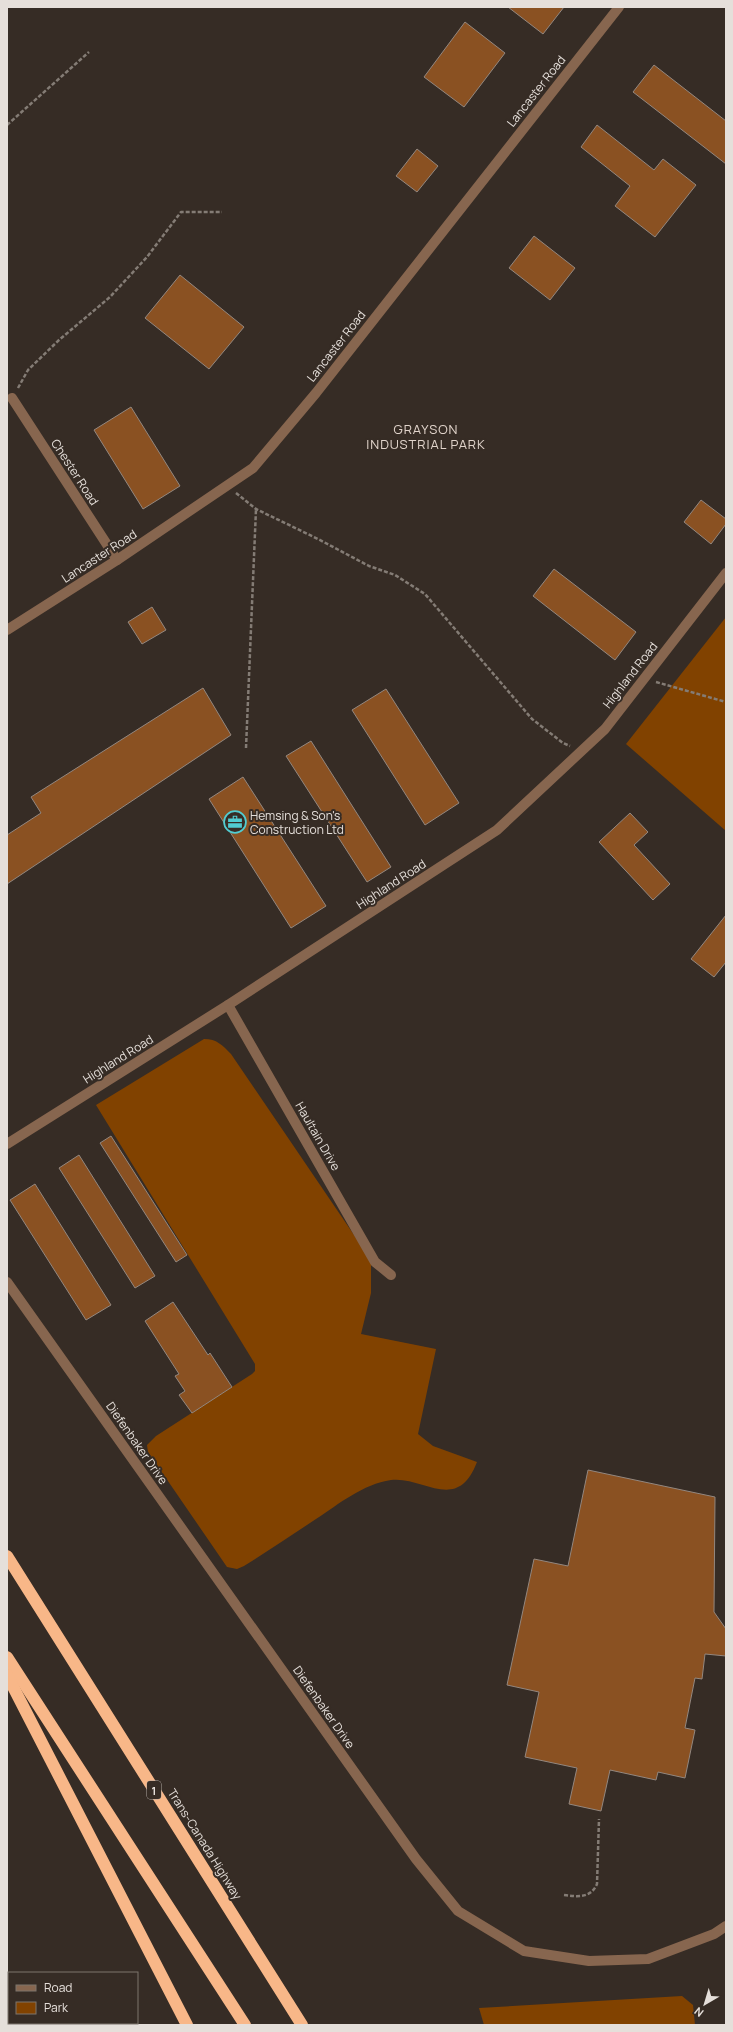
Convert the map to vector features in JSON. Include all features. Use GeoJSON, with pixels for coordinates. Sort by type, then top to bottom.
{"type":"FeatureCollection","features":[{"type":"Feature","properties":{"kind":"highway","name":"Trans-Canada Highway"},"geometry":{"type":"LineString","coordinates":[[7,1556],[302,2025]]}},
{"type":"Feature","properties":{"kind":"highway"},"geometry":{"type":"LineString","coordinates":[[7,1656],[245,2025]]}},
{"type":"Feature","properties":{"kind":"highway"},"geometry":{"type":"LineString","coordinates":[[7,1675],[187,2025]]}},
{"type":"Feature","properties":{"kind":"street","name":"Lancaster Road"},"geometry":{"type":"LineString","coordinates":[[7,630],[117,560],[253,468],[316,393],[619,7]]}},
{"type":"Feature","properties":{"kind":"street","name":"Chester Road"},"geometry":{"type":"LineString","coordinates":[[12,398],[117,560]]}},
{"type":"Feature","properties":{"kind":"street","name":"Highland Road"},"geometry":{"type":"LineString","coordinates":[[7,1144],[228,1005],[498,830],[605,729],[726,572]]}},
{"type":"Feature","properties":{"kind":"street","name":"Haultain Drive"},"geometry":{"type":"LineString","coordinates":[[228,1005],[376,1262],[390,1275]]}},
{"type":"Feature","properties":{"kind":"street","name":"Diefenbaker Drive"},"geometry":{"type":"LineString","coordinates":[[7,1282],[416,1859],[458,1911],[524,1951],[589,1961],[648,1959],[714,1934],[726,1926]]}},
{"type":"Feature","properties":{"kind":"path"},"geometry":{"type":"LineString","coordinates":[[7,125],[89,52]]}},
{"type":"Feature","properties":{"kind":"path"},"geometry":{"type":"LineString","coordinates":[[12,398],[28,370],[59,340],[110,297],[147,257],[181,212],[222,212]]}},
{"type":"Feature","properties":{"kind":"path"},"geometry":{"type":"LineString","coordinates":[[227,486],[256,509],[370,566],[395,575],[425,594],[532,720],[563,743],[582,751]]}},
{"type":"Feature","properties":{"kind":"path"},"geometry":{"type":"LineString","coordinates":[[246,748],[256,509]]}},
{"type":"Feature","properties":{"kind":"path"},"geometry":{"type":"LineString","coordinates":[[644,678],[726,702]]}},
{"type":"Feature","properties":{"kind":"path"},"geometry":{"type":"LineString","coordinates":[[564,1895],[586,1896],[594,1890],[597,1884],[599,1819]]}},
{"type":"Feature","properties":{"kind":"green space"},"geometry":{"type":"Polygon","coordinates":[[[726,617],[726,831],[626,744],[726,617]]]}},
{"type":"Feature","properties":{"kind":"green space"},"geometry":{"type":"Polygon","coordinates":[[[204,1039],[216,1041],[231,1054],[371,1260],[371,1293],[361,1334],[436,1349],[418,1434],[433,1446],[477,1462],[469,1478],[460,1486],[450,1489],[439,1489],[403,1480],[391,1480],[381,1482],[361,1490],[262,1555],[237,1569],[227,1567],[148,1452],[147,1445],[156,1436],[252,1374],[255,1371],[255,1364],[96,1105],[204,1039]]]}},
{"type":"Feature","properties":{"kind":"green space"},"geometry":{"type":"Polygon","coordinates":[[[682,1996],[693,2005],[695,2025],[484,2025],[479,2008],[682,1996]]]}},
{"type":"Feature","properties":{"kind":"building"},"geometry":{"type":"Polygon","coordinates":[[[508,7],[564,7],[543,34],[508,7]]]}},
{"type":"Feature","properties":{"kind":"building"},"geometry":{"type":"Polygon","coordinates":[[[465,22],[505,53],[464,107],[424,77],[465,22]]]}},
{"type":"Feature","properties":{"kind":"building"},"geometry":{"type":"Polygon","coordinates":[[[654,65],[726,121],[726,164],[633,92],[654,65]]]}},
{"type":"Feature","properties":{"kind":"building"},"geometry":{"type":"Polygon","coordinates":[[[597,125],[654,170],[663,159],[696,185],[655,237],[615,206],[630,186],[581,147],[597,125]]]}},
{"type":"Feature","properties":{"kind":"building"},"geometry":{"type":"Polygon","coordinates":[[[417,149],[438,166],[417,192],[396,176],[417,149]]]}},
{"type":"Feature","properties":{"kind":"building"},"geometry":{"type":"Polygon","coordinates":[[[534,236],[575,268],[550,300],[509,268],[534,236]]]}},
{"type":"Feature","properties":{"kind":"building"},"geometry":{"type":"Polygon","coordinates":[[[180,275],[244,327],[209,369],[145,318],[180,275]]]}},
{"type":"Feature","properties":{"kind":"building"},"geometry":{"type":"Polygon","coordinates":[[[131,407],[180,486],[143,509],[94,430],[131,407]]]}},
{"type":"Feature","properties":{"kind":"building"},"geometry":{"type":"Polygon","coordinates":[[[701,500],[726,519],[726,524],[711,544],[684,522],[701,500]]]}},
{"type":"Feature","properties":{"kind":"building"},"geometry":{"type":"Polygon","coordinates":[[[554,569],[636,632],[615,660],[533,596],[554,569]]]}},
{"type":"Feature","properties":{"kind":"building"},"geometry":{"type":"Polygon","coordinates":[[[152,607],[166,630],[142,644],[128,622],[152,607]]]}},
{"type":"Feature","properties":{"kind":"building"},"geometry":{"type":"Polygon","coordinates":[[[203,688],[231,735],[7,884],[7,835],[41,813],[31,797],[203,688]]]}},
{"type":"Feature","properties":{"kind":"building"},"geometry":{"type":"Polygon","coordinates":[[[386,689],[459,803],[425,825],[352,710],[386,689]]]}},
{"type":"Feature","properties":{"kind":"building"},"geometry":{"type":"Polygon","coordinates":[[[311,741],[391,867],[367,882],[286,756],[311,741]]]}},
{"type":"Feature","properties":{"kind":"building"},"geometry":{"type":"Polygon","coordinates":[[[243,777],[326,906],[291,928],[209,799],[243,777]]]}},
{"type":"Feature","properties":{"kind":"building"},"geometry":{"type":"Polygon","coordinates":[[[630,813],[648,832],[634,845],[670,884],[653,900],[599,842],[630,813]]]}},
{"type":"Feature","properties":{"kind":"building"},"geometry":{"type":"Polygon","coordinates":[[[726,915],[726,962],[714,977],[691,959],[726,915]]]}},
{"type":"Feature","properties":{"kind":"building"},"geometry":{"type":"Polygon","coordinates":[[[111,1136],[187,1255],[176,1262],[100,1143],[111,1136]]]}},
{"type":"Feature","properties":{"kind":"building"},"geometry":{"type":"Polygon","coordinates":[[[79,1155],[155,1276],[135,1288],[59,1168],[79,1155]]]}},
{"type":"Feature","properties":{"kind":"building"},"geometry":{"type":"Polygon","coordinates":[[[35,1184],[111,1305],[86,1320],[10,1200],[35,1184]]]}},
{"type":"Feature","properties":{"kind":"building"},"geometry":{"type":"Polygon","coordinates":[[[173,1302],[208,1355],[210,1353],[232,1387],[192,1413],[179,1395],[185,1391],[175,1376],[179,1374],[145,1321],[173,1302]]]}},
{"type":"Feature","properties":{"kind":"building"},"geometry":{"type":"Polygon","coordinates":[[[588,1470],[715,1497],[714,1612],[726,1629],[726,1656],[705,1654],[702,1679],[695,1678],[685,1728],[695,1730],[685,1778],[658,1772],[656,1780],[610,1770],[601,1811],[569,1804],[577,1768],[525,1757],[539,1692],[507,1685],[534,1559],[568,1566],[588,1470]]]}},
{"type":"Feature","properties":{"kind":"place","name":"Hemsing & Son's Construction Ltd"},"geometry":{"type":"Point","coordinates":[235,822]}},
{"type":"Feature","properties":{"kind":"district","name":"GRAYSON INDUSTRIAL PARK"},"geometry":{"type":"Point","coordinates":[426,436]}}]}
